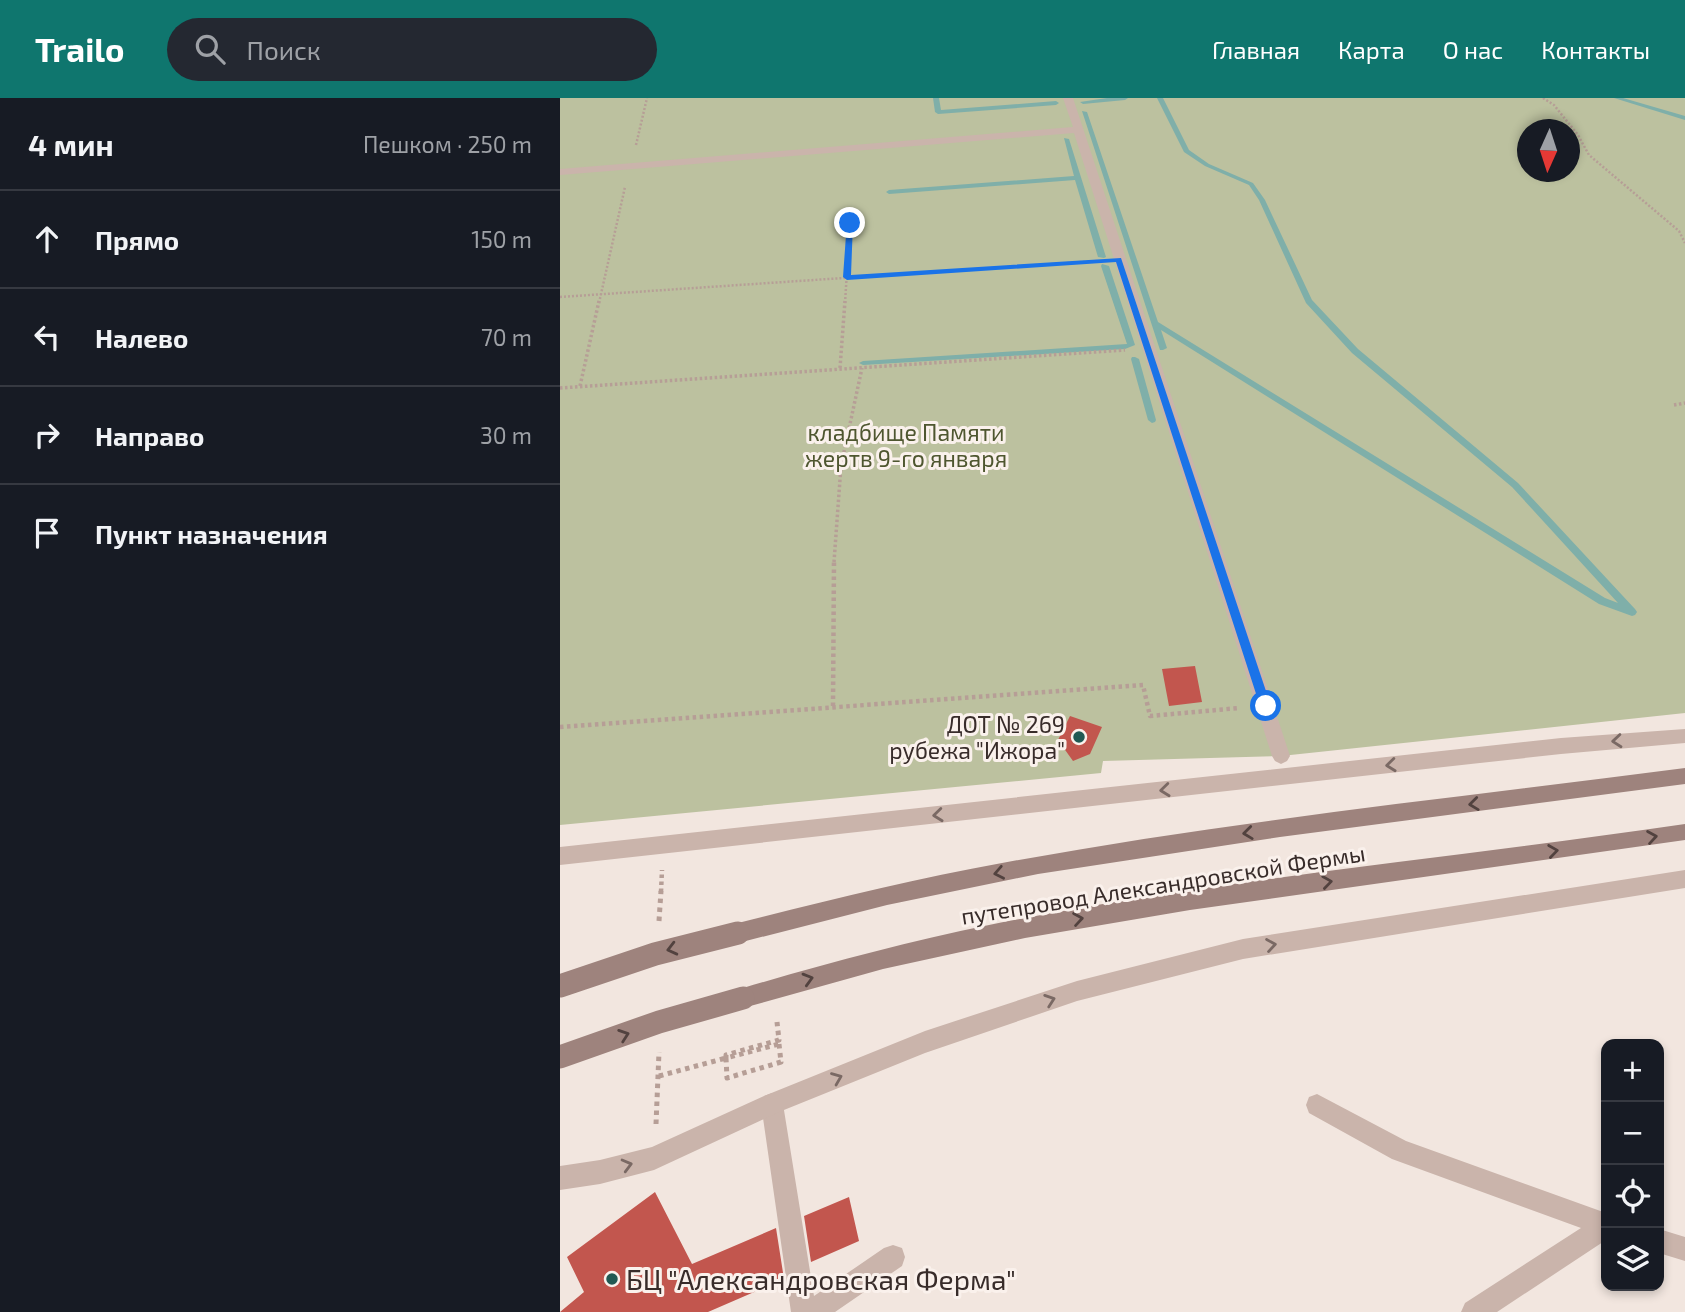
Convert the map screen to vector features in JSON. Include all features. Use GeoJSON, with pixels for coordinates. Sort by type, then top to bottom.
{"type":"FeatureCollection","features":[{"type":"Feature","properties":{"kind":"main road","name":"путепровод Александровской Фермы"},"geometry":{"type":"LineString","coordinates":[[560,986],[655,954],[855,902],[1036,866],[1233,835],[1685,776]]}},
{"type":"Feature","properties":{"kind":"main road","name":"путепровод Александровской Фермы"},"geometry":{"type":"LineString","coordinates":[[560,1057],[659,1023],[833,971],[1024,928],[1207,899],[1685,832]]}},
{"type":"Feature","properties":{"kind":"street"},"geometry":{"type":"LineString","coordinates":[[1068,98],[1281,756]]}},
{"type":"Feature","properties":{"kind":"street"},"geometry":{"type":"LineString","coordinates":[[560,172],[1078,130]]}},
{"type":"Feature","properties":{"kind":"street"},"geometry":{"type":"LineString","coordinates":[[560,856],[1547,748],[1685,736]]}},
{"type":"Feature","properties":{"kind":"street"},"geometry":{"type":"LineString","coordinates":[[560,1178],[600,1172],[654,1158],[772,1104],[925,1042],[1077,990],[1243,949],[1685,879]]}},
{"type":"Feature","properties":{"kind":"street"},"geometry":{"type":"LineString","coordinates":[[772,1104],[804,1312]]}},
{"type":"Feature","properties":{"kind":"street"},"geometry":{"type":"LineString","coordinates":[[1317,1105],[1400,1152],[1601,1224]]}},
{"type":"Feature","properties":{"kind":"street"},"geometry":{"type":"LineString","coordinates":[[1474,1312],[1603,1228]]}},
{"type":"Feature","properties":{"kind":"street"},"geometry":{"type":"LineString","coordinates":[[1664,1243],[1685,1249]]}},
{"type":"Feature","properties":{"kind":"street"},"geometry":{"type":"LineString","coordinates":[[813,1312],[893,1256]]}},
{"type":"Feature","properties":{"kind":"path"},"geometry":{"type":"LineString","coordinates":[[580,386],[598,295],[647,98]]}},
{"type":"Feature","properties":{"kind":"path"},"geometry":{"type":"LineString","coordinates":[[1543,98],[1554,105],[1578,135],[1589,155],[1679,231],[1685,243]]}},
{"type":"Feature","properties":{"kind":"path"},"geometry":{"type":"LineString","coordinates":[[840,368],[850,223]]}},
{"type":"Feature","properties":{"kind":"path"},"geometry":{"type":"LineString","coordinates":[[560,298],[1119,260]]}},
{"type":"Feature","properties":{"kind":"path"},"geometry":{"type":"LineString","coordinates":[[560,388],[1150,348]]}},
{"type":"Feature","properties":{"kind":"path"},"geometry":{"type":"LineString","coordinates":[[833,706],[834,545],[841,466],[862,368]]}},
{"type":"Feature","properties":{"kind":"path"},"geometry":{"type":"LineString","coordinates":[[1674,405],[1685,403]]}},
{"type":"Feature","properties":{"kind":"path"},"geometry":{"type":"LineString","coordinates":[[560,727],[1143,685],[1150,716],[1266,706]]}},
{"type":"Feature","properties":{"kind":"path"},"geometry":{"type":"LineString","coordinates":[[659,1076],[716,1062],[729,1058],[779,1044],[781,1062],[727,1078],[727,1067],[726,1055],[779,1040],[777,1022]]}},
{"type":"Feature","properties":{"kind":"green space","name":"кладбище Памяти жертв 9-го января"},"geometry":{"type":"Polygon","coordinates":[[[560,98],[1685,98],[1685,713],[1281,756],[1103,761],[1101,773],[560,825],[560,98]]]}},
{"type":"Feature","properties":{"kind":"building"},"geometry":{"type":"Polygon","coordinates":[[[1195,666],[1202,702],[1169,706],[1162,669],[1195,666]]]}},
{"type":"Feature","properties":{"kind":"building","name":"ДОТ № 269 рубежа \"Ижора\""},"geometry":{"type":"Polygon","coordinates":[[[1070,716],[1102,727],[1090,754],[1073,761],[1058,740],[1070,716]]]}},
{"type":"Feature","properties":{"kind":"building"},"geometry":{"type":"Polygon","coordinates":[[[655,1192],[692,1264],[776,1228],[784,1279],[708,1312],[560,1312],[584,1292],[567,1257],[655,1192]]]}},
{"type":"Feature","properties":{"kind":"building"},"geometry":{"type":"Polygon","coordinates":[[[849,1197],[859,1241],[811,1262],[804,1216],[849,1197]]]}},
{"type":"Feature","properties":{"kind":"waterway"},"geometry":{"type":"LineString","coordinates":[[936,98],[938,112],[1056,103]]}},
{"type":"Feature","properties":{"kind":"waterway"},"geometry":{"type":"LineString","coordinates":[[1083,102],[1125,98]]}},
{"type":"Feature","properties":{"kind":"waterway"},"geometry":{"type":"LineString","coordinates":[[1160,98],[1186,151],[1207,165],[1251,184],[1262,200],[1309,301],[1355,351],[1515,485],[1632,612]]}},
{"type":"Feature","properties":{"kind":"waterway"},"geometry":{"type":"LineString","coordinates":[[1617,98],[1685,118]]}},
{"type":"Feature","properties":{"kind":"waterway"},"geometry":{"type":"LineString","coordinates":[[1084,112],[1163,348]]}},
{"type":"Feature","properties":{"kind":"waterway"},"geometry":{"type":"LineString","coordinates":[[1066,139],[1078,178]]}},
{"type":"Feature","properties":{"kind":"waterway"},"geometry":{"type":"LineString","coordinates":[[889,192],[1078,178]]}},
{"type":"Feature","properties":{"kind":"waterway"},"geometry":{"type":"LineString","coordinates":[[1078,178],[1102,257]]}},
{"type":"Feature","properties":{"kind":"waterway"},"geometry":{"type":"LineString","coordinates":[[863,363],[1131,345],[1105,266]]}},
{"type":"Feature","properties":{"kind":"waterway"},"geometry":{"type":"LineString","coordinates":[[1155,323],[1602,601],[1630,611]]}},
{"type":"Feature","properties":{"kind":"waterway"},"geometry":{"type":"LineString","coordinates":[[1135,359],[1152,420]]}},
{"type":"Feature","properties":{"kind":"place","name":"ДОТ № 269 рубежа \"Ижора\""},"geometry":{"type":"Point","coordinates":[1079,737]}},
{"type":"Feature","properties":{"kind":"place","name":"БЦ \"Александровская Ферма\""},"geometry":{"type":"Point","coordinates":[612,1279]}},
{"type":"Feature","properties":{"kind":"route"},"geometry":{"type":"LineString","coordinates":[[850,223],[847,277],[1119,260],[1266,706]]}}]}
